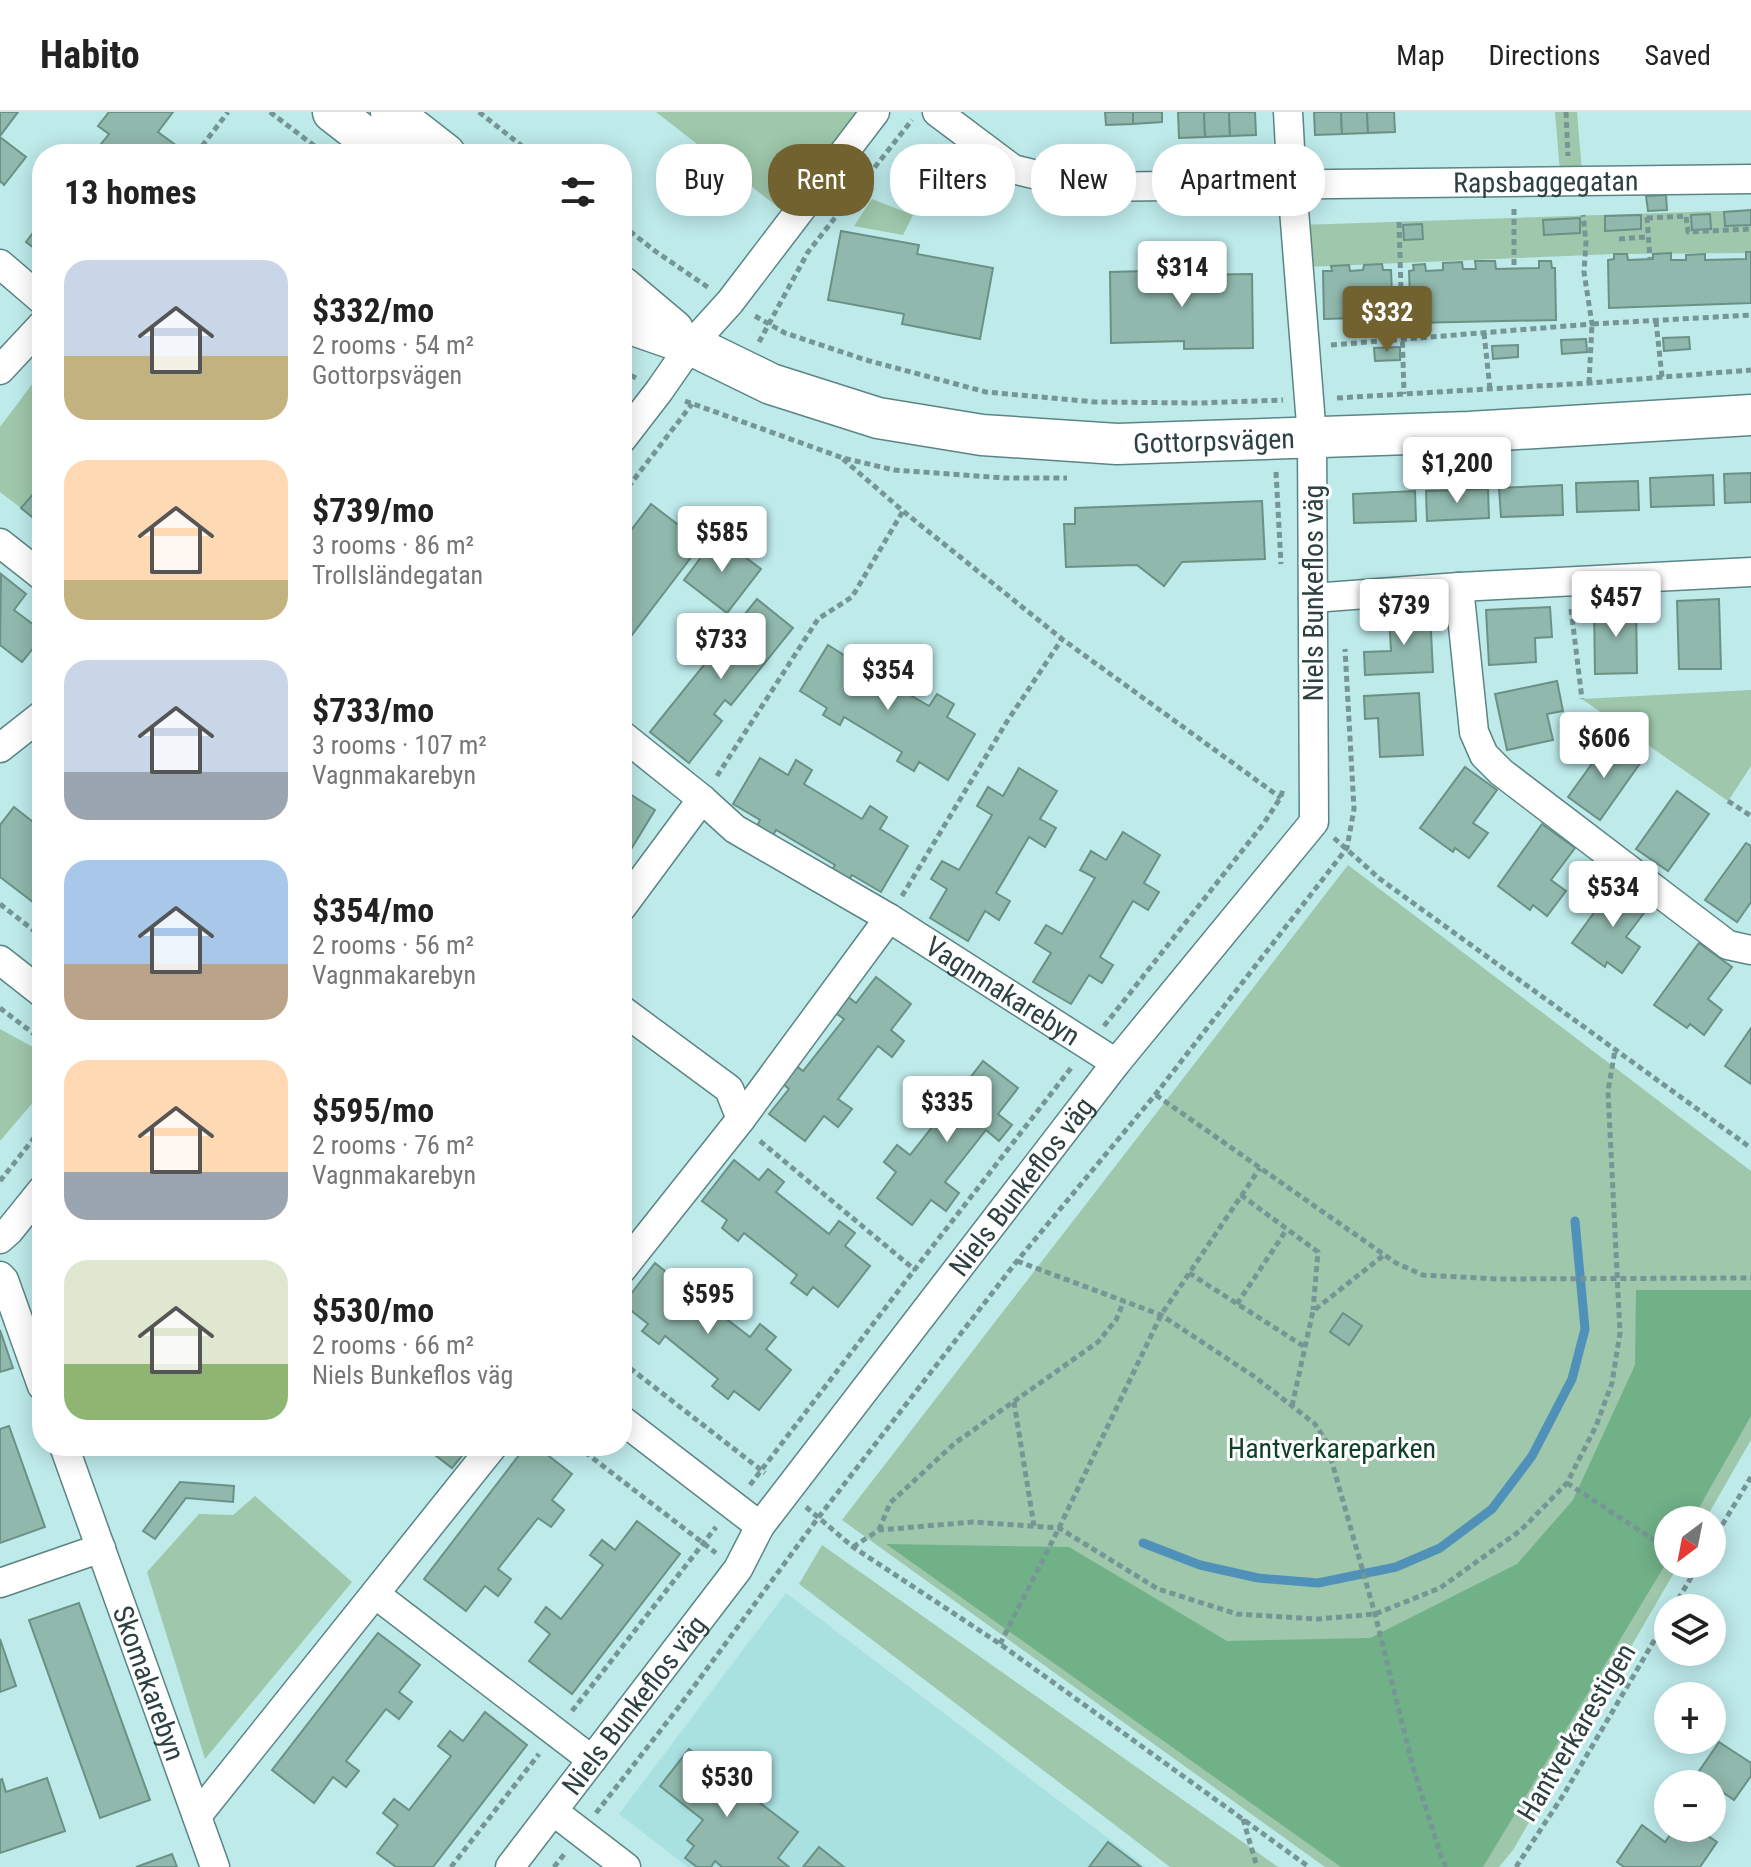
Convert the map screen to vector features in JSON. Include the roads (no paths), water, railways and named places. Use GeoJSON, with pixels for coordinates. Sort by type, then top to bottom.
{"type":"FeatureCollection","features":[{"type":"Feature","properties":{"kind":"street"},"geometry":{"type":"LineString","coordinates":[[333,112],[374,144]]}},
{"type":"Feature","properties":{"kind":"street"},"geometry":{"type":"LineString","coordinates":[[391,112],[432,144]]}},
{"type":"Feature","properties":{"kind":"street"},"geometry":{"type":"LineString","coordinates":[[632,426],[691,345],[730,302],[875,112]]}},
{"type":"Feature","properties":{"kind":"street","name":"Rapsbaggegatan"},"geometry":{"type":"LineString","coordinates":[[937,112],[1013,169],[1086,187],[1152,186]]}},
{"type":"Feature","properties":{"kind":"street"},"geometry":{"type":"LineString","coordinates":[[1288,112],[1290,144]]}},
{"type":"Feature","properties":{"kind":"street","name":"Rapsbaggegatan"},"geometry":{"type":"LineString","coordinates":[[1325,184],[1751,179]]}},
{"type":"Feature","properties":{"kind":"street"},"geometry":{"type":"LineString","coordinates":[[1295,216],[1311,418]]}},
{"type":"Feature","properties":{"kind":"street"},"geometry":{"type":"LineString","coordinates":[[0,264],[32,291]]}},
{"type":"Feature","properties":{"kind":"street","name":"Gottorpsvägen"},"geometry":{"type":"LineString","coordinates":[[632,295],[691,345]]}},
{"type":"Feature","properties":{"kind":"street","name":"Gottorpsvägen"},"geometry":{"type":"LineString","coordinates":[[632,324],[691,345],[771,384],[878,418],[982,435],[1117,444],[1311,418],[1469,432],[1751,415]]}},
{"type":"Feature","properties":{"kind":"street"},"geometry":{"type":"LineString","coordinates":[[0,370],[32,336]]}},
{"type":"Feature","properties":{"kind":"street","name":"Niels Bunkeflos väg"},"geometry":{"type":"LineString","coordinates":[[510,1867],[738,1569],[760,1526],[1116,1063],[1314,822],[1311,418]]}},
{"type":"Feature","properties":{"kind":"street"},"geometry":{"type":"LineString","coordinates":[[0,543],[32,568]]}},
{"type":"Feature","properties":{"kind":"street"},"geometry":{"type":"LineString","coordinates":[[1313,598],[1751,572]]}},
{"type":"Feature","properties":{"kind":"street"},"geometry":{"type":"LineString","coordinates":[[1459,587],[1474,732],[1484,755],[1501,772],[1728,945],[1751,950]]}},
{"type":"Feature","properties":{"kind":"street"},"geometry":{"type":"LineString","coordinates":[[0,748],[32,723]]}},
{"type":"Feature","properties":{"kind":"street","name":"Vagnmakarebyn"},"geometry":{"type":"LineString","coordinates":[[632,743],[735,829],[889,918],[1116,1063]]}},
{"type":"Feature","properties":{"kind":"street"},"geometry":{"type":"LineString","coordinates":[[632,894],[702,799]]}},
{"type":"Feature","properties":{"kind":"street"},"geometry":{"type":"LineString","coordinates":[[632,1256],[741,1119],[889,918]]}},
{"type":"Feature","properties":{"kind":"street"},"geometry":{"type":"LineString","coordinates":[[0,960],[32,985]]}},
{"type":"Feature","properties":{"kind":"street"},"geometry":{"type":"LineString","coordinates":[[632,1017],[729,1089],[741,1119]]}},
{"type":"Feature","properties":{"kind":"street"},"geometry":{"type":"LineString","coordinates":[[0,1239],[32,1202]]}},
{"type":"Feature","properties":{"kind":"street"},"geometry":{"type":"LineString","coordinates":[[0,1276],[32,1358]]}},
{"type":"Feature","properties":{"kind":"street"},"geometry":{"type":"LineString","coordinates":[[632,1428],[760,1526]]}},
{"type":"Feature","properties":{"kind":"street","name":"Skomakarebyn"},"geometry":{"type":"LineString","coordinates":[[68,1456],[215,1867]]}},
{"type":"Feature","properties":{"kind":"street"},"geometry":{"type":"LineString","coordinates":[[197,1816],[485,1456]]}},
{"type":"Feature","properties":{"kind":"street"},"geometry":{"type":"LineString","coordinates":[[0,1583],[101,1548]]}},
{"type":"Feature","properties":{"kind":"street"},"geometry":{"type":"LineString","coordinates":[[375,1594],[592,1760]]}},
{"type":"Feature","properties":{"kind":"street"},"geometry":{"type":"LineString","coordinates":[[553,1811],[626,1867]]}},
{"type":"Feature","properties":{"kind":"waterway"},"geometry":{"type":"LineString","coordinates":[[1143,1543],[1200,1565],[1258,1578],[1318,1583],[1396,1567],[1440,1548],[1492,1509],[1532,1456],[1572,1379],[1585,1329],[1575,1221]]}},
{"type":"Feature","properties":{"kind":"park label","name":"Hantverkareparken"},"geometry":{"type":"Point","coordinates":[1332,1448]}}]}
